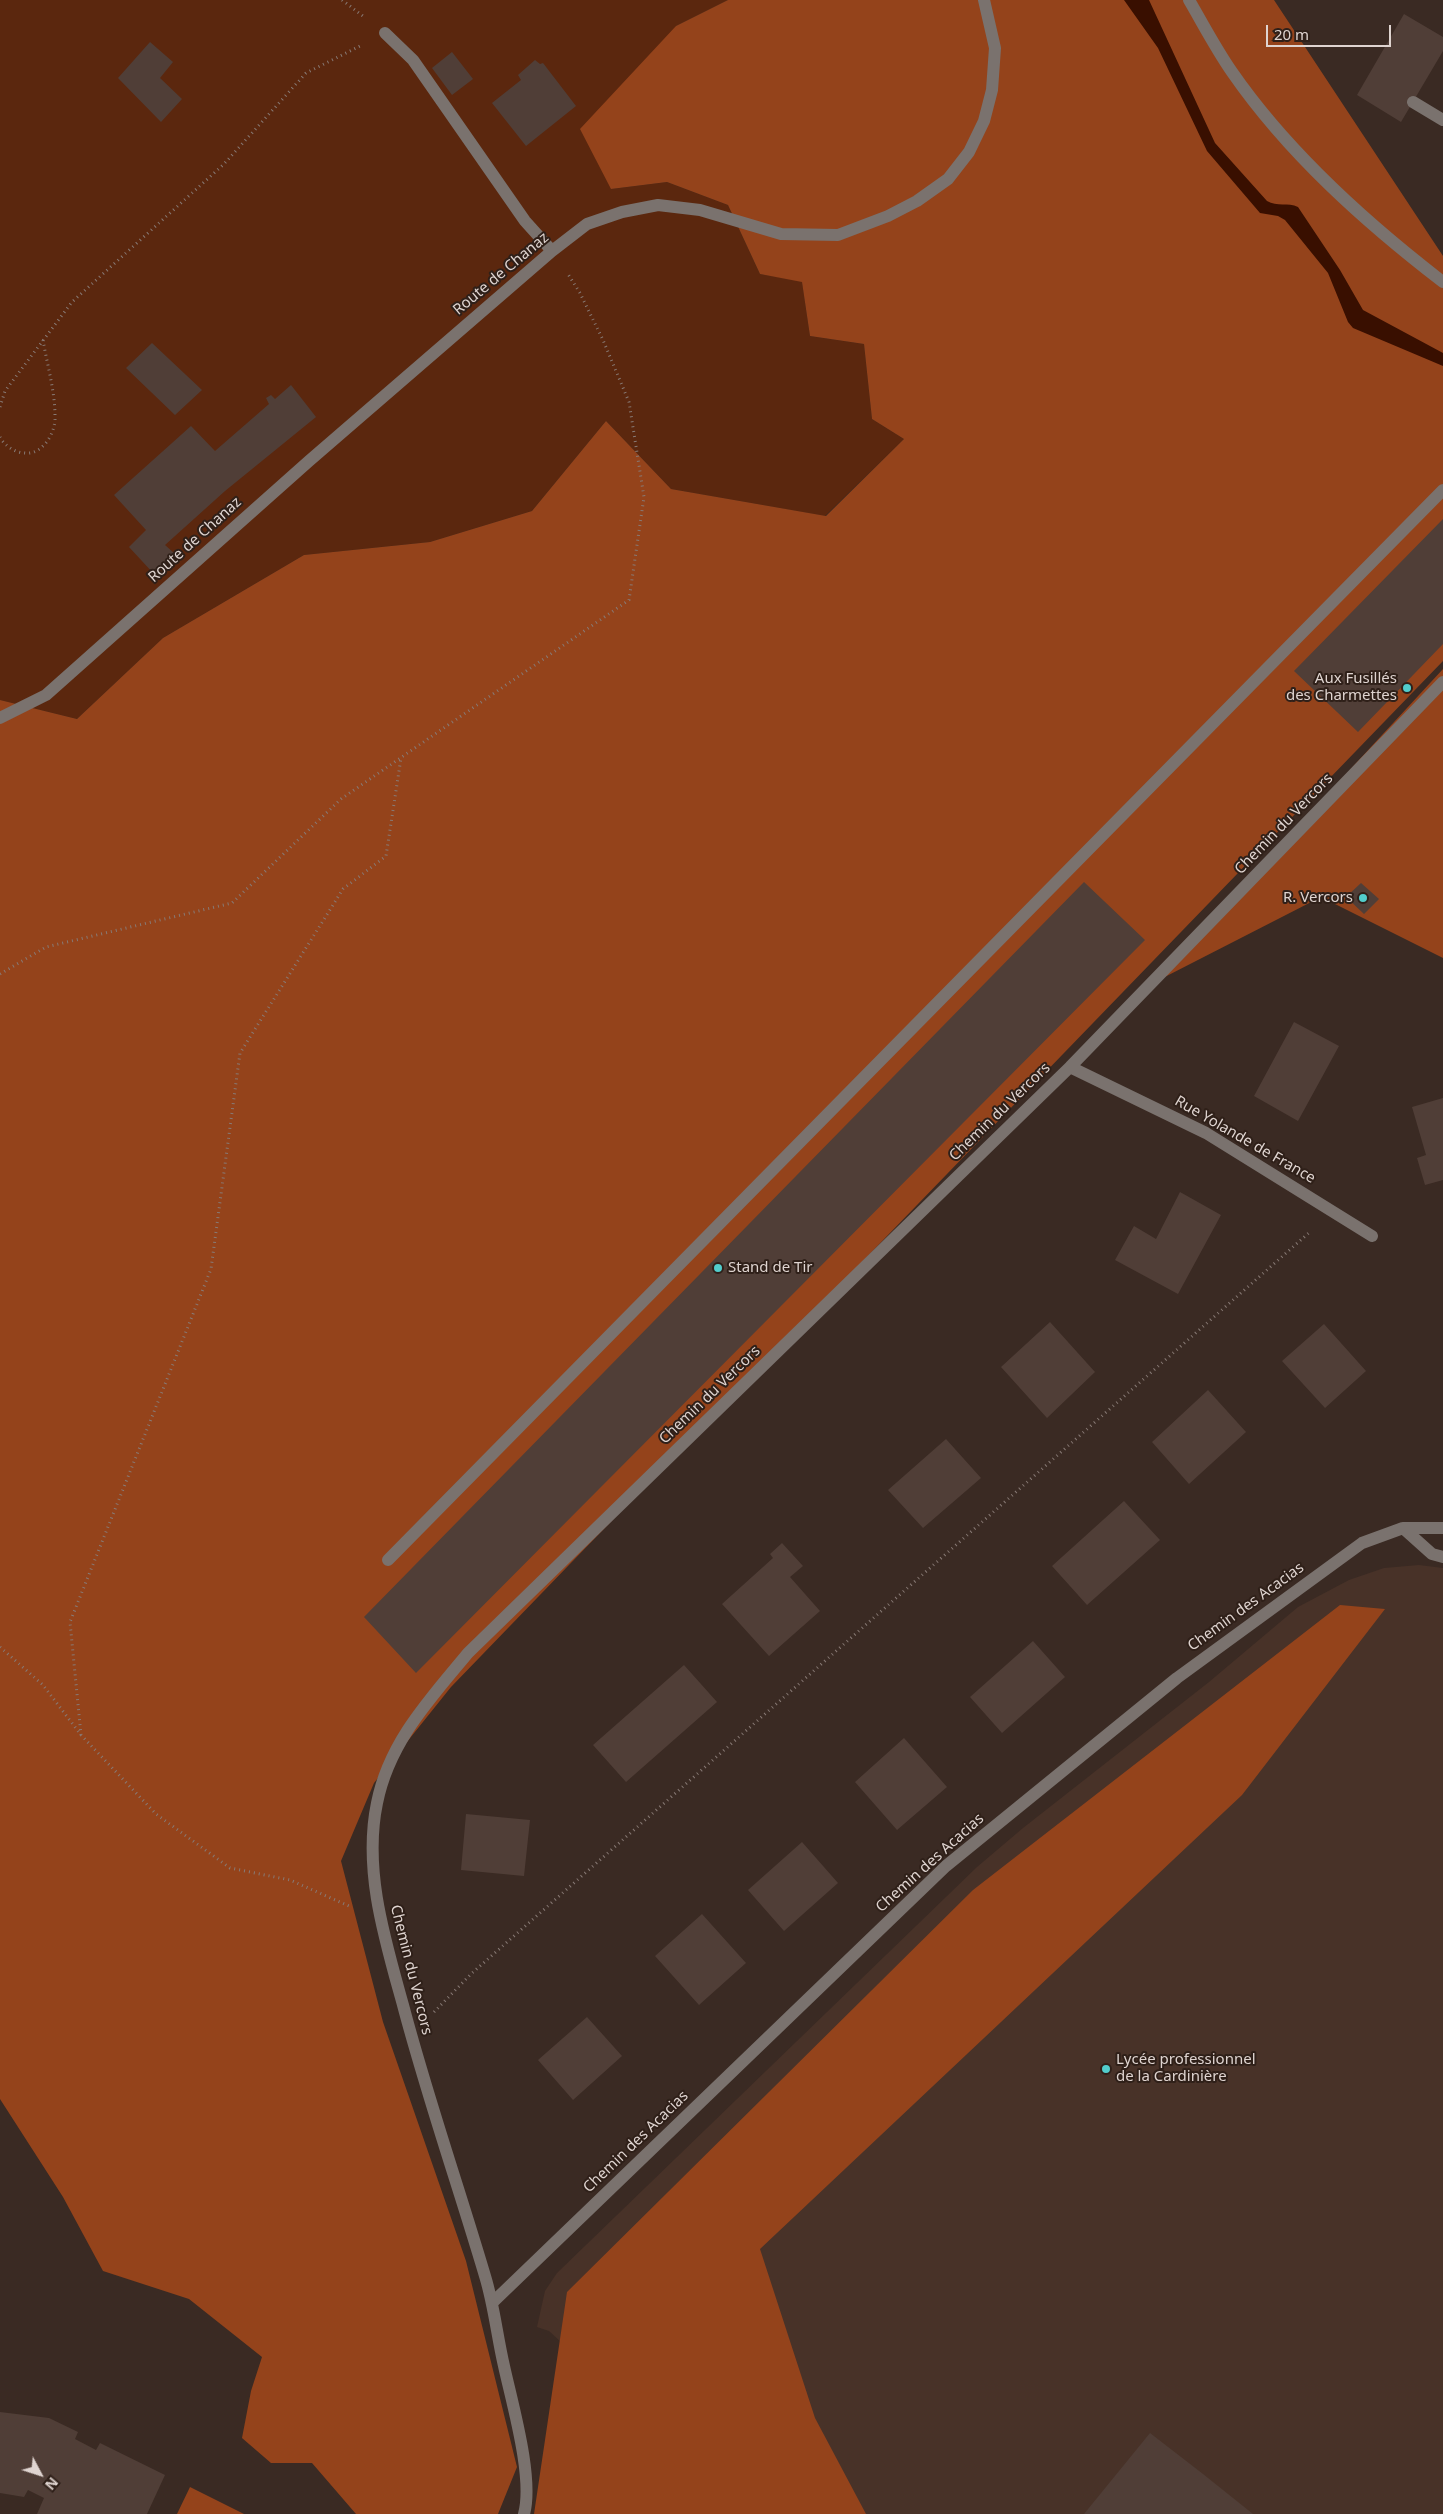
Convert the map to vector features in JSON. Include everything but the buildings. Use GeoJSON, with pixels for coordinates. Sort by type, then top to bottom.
{"type":"FeatureCollection","features":[{"type":"Feature","properties":{"kind":"street","name":"Route de Chanaz"},"geometry":{"type":"LineString","coordinates":[[0,718],[46,695],[309,460],[586,224],[622,212],[658,205],[700,210],[781,234],[838,235],[888,216],[917,201],[948,178],[969,152],[984,121],[992,90],[995,48],[984,0]]}},
{"type":"Feature","properties":{"kind":"street"},"geometry":{"type":"LineString","coordinates":[[1189,0],[1233,73],[1272,123],[1367,219],[1443,282]]}},
{"type":"Feature","properties":{"kind":"street"},"geometry":{"type":"LineString","coordinates":[[385,33],[413,60],[525,221],[552,251]]}},
{"type":"Feature","properties":{"kind":"street"},"geometry":{"type":"LineString","coordinates":[[1413,102],[1443,120]]}},
{"type":"Feature","properties":{"kind":"street"},"geometry":{"type":"LineString","coordinates":[[388,1560],[1443,490]]}},
{"type":"Feature","properties":{"kind":"street","name":"Chemin du Vercors"},"geometry":{"type":"LineString","coordinates":[[524,2514],[526,2481],[486,2278],[411,2036],[379,1918],[372,1834],[377,1802],[386,1771],[402,1736],[422,1708],[468,1653],[1070,1067],[1443,682]]}},
{"type":"Feature","properties":{"kind":"street","name":"Rue Yolande de France"},"geometry":{"type":"LineString","coordinates":[[1070,1067],[1206,1133],[1333,1210],[1372,1236]]}},
{"type":"Feature","properties":{"kind":"street"},"geometry":{"type":"LineString","coordinates":[[1403,1528],[1432,1554],[1443,1556]]}},
{"type":"Feature","properties":{"kind":"street","name":"Chemin des Acacias"},"geometry":{"type":"LineString","coordinates":[[492,2303],[946,1866],[1193,1667],[1362,1543],[1403,1528],[1443,1528]]}},
{"type":"Feature","properties":{"kind":"path"},"geometry":{"type":"LineString","coordinates":[[0,408],[5,391],[72,302],[224,164],[306,73],[385,33]]}},
{"type":"Feature","properties":{"kind":"path"},"geometry":{"type":"LineString","coordinates":[[0,974],[46,947],[232,903],[341,799],[629,600],[644,496],[629,402],[580,293],[552,251]]}},
{"type":"Feature","properties":{"kind":"path"},"geometry":{"type":"LineString","coordinates":[[0,437],[7,446],[23,454],[32,453],[47,442],[53,430],[56,416],[43,339]]}},
{"type":"Feature","properties":{"kind":"path"},"geometry":{"type":"LineString","coordinates":[[81,1734],[70,1622],[211,1269],[240,1053],[343,890],[386,856],[401,758]]}},
{"type":"Feature","properties":{"kind":"path"},"geometry":{"type":"LineString","coordinates":[[411,2036],[471,1974],[1300,1242],[1333,1210]]}},
{"type":"Feature","properties":{"kind":"path"},"geometry":{"type":"LineString","coordinates":[[0,1646],[43,1685],[81,1734],[156,1814],[230,1868],[290,1880],[379,1918]]}},
{"type":"Feature","properties":{"kind":"shaded area"},"geometry":{"type":"Polygon","coordinates":[[[0,0],[728,0],[676,26],[611,189],[667,182],[728,205],[760,274],[802,281],[810,336],[864,344],[872,419],[904,439],[825,516],[671,489],[606,421],[532,511],[430,542],[304,555],[163,638],[77,719],[0,700],[0,0]]]}},
{"type":"Feature","properties":{"kind":"shaded area"},"geometry":{"type":"Polygon","coordinates":[[[728,0],[1274,0],[1443,256],[1443,661],[451,1687],[374,1783],[341,1861],[383,2022],[466,2261],[517,2467],[498,2514],[356,2514],[312,2463],[271,2463],[242,2438],[251,2391],[262,2357],[189,2299],[103,2271],[63,2197],[0,2099],[0,700],[77,719],[163,638],[304,555],[430,542],[532,511],[606,421],[671,489],[826,516],[904,439],[872,419],[864,344],[810,336],[802,282],[760,274],[728,205],[667,182],[611,189],[580,129],[676,26],[728,0]]]}},
{"type":"Feature","properties":{"kind":"shaded area"},"geometry":{"type":"Polygon","coordinates":[[[1124,0],[1149,0],[1215,143],[1267,201],[1298,207],[1340,270],[1363,310],[1443,353],[1443,366],[1353,328],[1348,322],[1328,273],[1285,220],[1278,216],[1260,213],[1207,151],[1158,48],[1124,0]]]}},
{"type":"Feature","properties":{"kind":"shaded area"},"geometry":{"type":"Polygon","coordinates":[[[1443,669],[1443,958],[1321,897],[1153,983],[1443,669]]]}},
{"type":"Feature","properties":{"kind":"shaded area","name":"Lycée professionnel de la Cardinière"},"geometry":{"type":"Polygon","coordinates":[[[1419,1565],[1443,1568],[1443,2514],[748,2514],[549,2331],[537,2327],[545,2291],[557,2273],[977,1867],[1023,1828],[1209,1682],[1298,1607],[1349,1580],[1384,1568],[1419,1565]]]}},
{"type":"Feature","properties":{"kind":"shaded area"},"geometry":{"type":"Polygon","coordinates":[[[1340,1605],[1385,1609],[1242,1795],[760,2249],[815,2418],[866,2514],[534,2514],[567,2292],[973,1890],[1340,1605]]]}},
{"type":"Feature","properties":{"kind":"shaded area"},"geometry":{"type":"Polygon","coordinates":[[[190,2487],[244,2514],[177,2514],[190,2487]]]}},
{"type":"Feature","properties":{"kind":"place","name":"Aux Fusillés des Charmettes"},"geometry":{"type":"Point","coordinates":[1407,688]}},
{"type":"Feature","properties":{"kind":"place","name":"R. Vercors"},"geometry":{"type":"Point","coordinates":[1363,898]}},
{"type":"Feature","properties":{"kind":"place","name":"Stand de Tir"},"geometry":{"type":"Point","coordinates":[718,1268]}},
{"type":"Feature","properties":{"kind":"place","name":"Lycée professionnel de la Cardinière"},"geometry":{"type":"Point","coordinates":[1106,2069]}}]}
